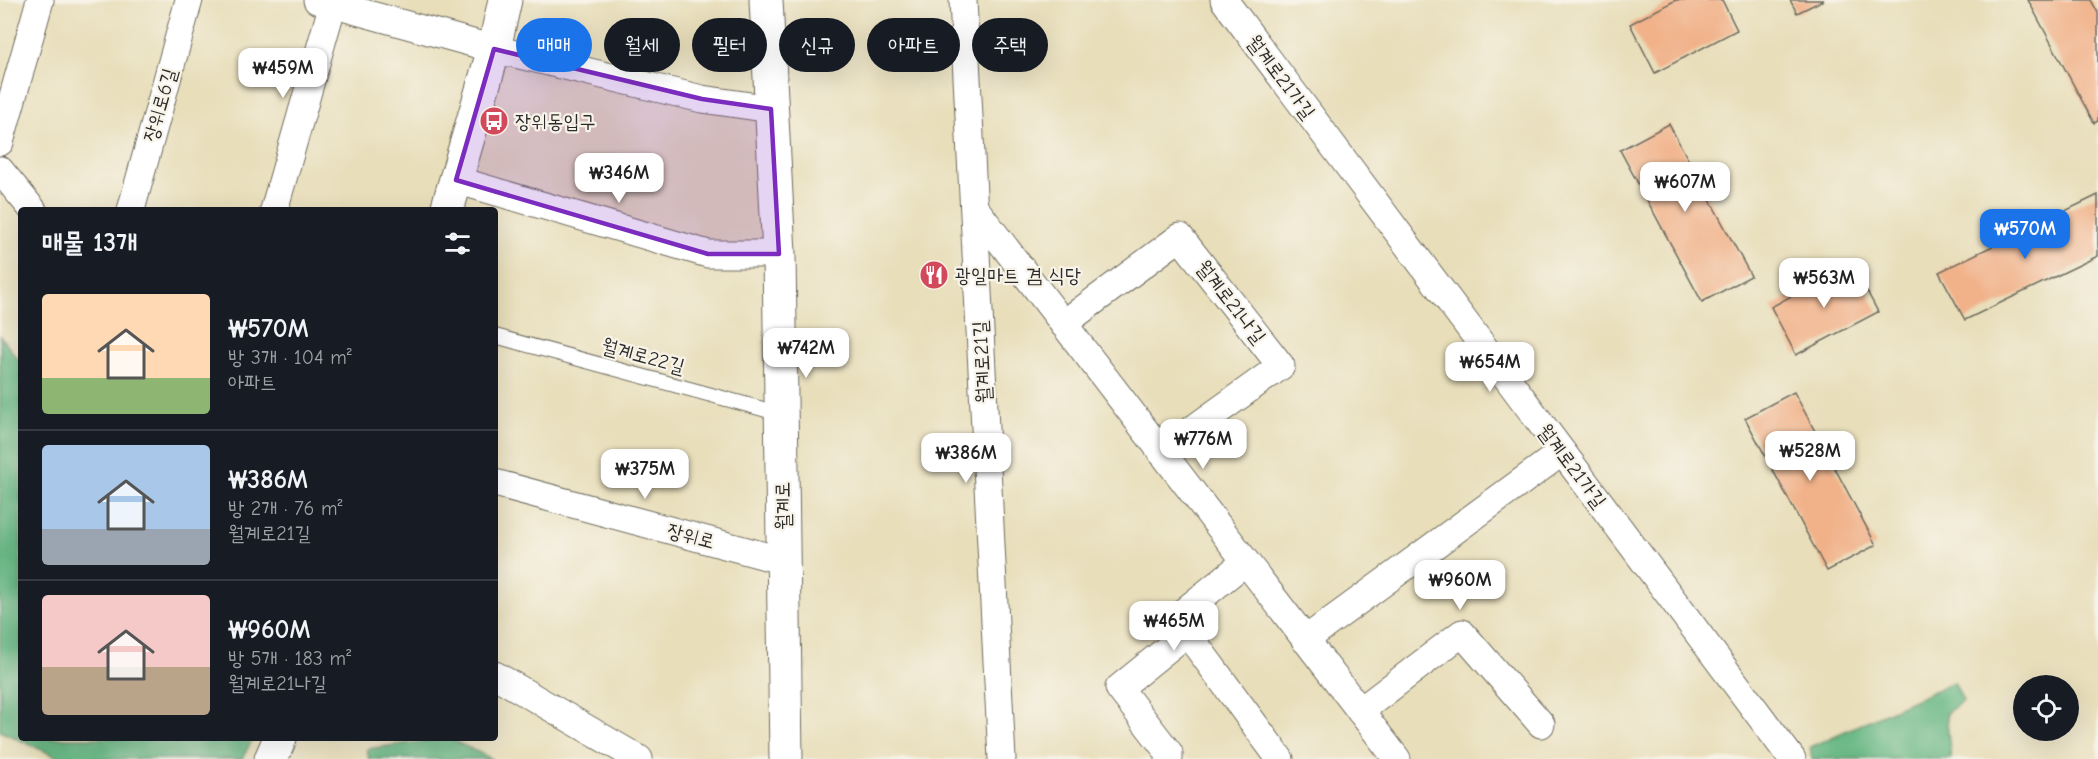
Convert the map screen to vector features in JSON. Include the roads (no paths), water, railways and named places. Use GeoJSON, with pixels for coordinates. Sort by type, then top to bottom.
{"type":"FeatureCollection","features":[{"type":"Feature","properties":{"kind":"main road"},"geometry":{"type":"LineString","coordinates":[[452,195],[494,48],[505,0]]}},
{"type":"Feature","properties":{"kind":"main road","name":"월계로"},"geometry":{"type":"LineString","coordinates":[[766,0],[779,254],[786,759]]}},
{"type":"Feature","properties":{"kind":"main road"},"geometry":{"type":"LineString","coordinates":[[271,759],[279,741]]}},
{"type":"Feature","properties":{"kind":"street"},"geometry":{"type":"LineString","coordinates":[[0,142],[40,0]]}},
{"type":"Feature","properties":{"kind":"street","name":"장위로6길"},"geometry":{"type":"LineString","coordinates":[[132,207],[189,0]]}},
{"type":"Feature","properties":{"kind":"street","name":"월계로21길"},"geometry":{"type":"LineString","coordinates":[[963,0],[1002,759]]}},
{"type":"Feature","properties":{"kind":"street","name":"월계로21가길"},"geometry":{"type":"LineString","coordinates":[[1224,0],[1791,759]]}},
{"type":"Feature","properties":{"kind":"street"},"geometry":{"type":"LineString","coordinates":[[275,207],[328,1],[494,48],[702,99],[771,109]]}},
{"type":"Feature","properties":{"kind":"street"},"geometry":{"type":"LineString","coordinates":[[0,170],[31,207]]}},
{"type":"Feature","properties":{"kind":"street"},"geometry":{"type":"LineString","coordinates":[[452,195],[708,254],[779,254]]}},
{"type":"Feature","properties":{"kind":"street"},"geometry":{"type":"LineString","coordinates":[[974,207],[1396,759]]}},
{"type":"Feature","properties":{"kind":"street","name":"월계로21나길"},"geometry":{"type":"LineString","coordinates":[[1063,324],[1180,237],[1281,366],[1161,452]]}},
{"type":"Feature","properties":{"kind":"street"},"geometry":{"type":"LineString","coordinates":[[1305,640],[1562,452]]}},
{"type":"Feature","properties":{"kind":"street","name":"장위로"},"geometry":{"type":"LineString","coordinates":[[498,484],[784,561]]}},
{"type":"Feature","properties":{"kind":"street"},"geometry":{"type":"LineString","coordinates":[[1245,562],[1176,618],[1280,759]]}},
{"type":"Feature","properties":{"kind":"street"},"geometry":{"type":"LineString","coordinates":[[1169,759],[1169,753],[1119,688],[1188,633]]}},
{"type":"Feature","properties":{"kind":"street"},"geometry":{"type":"LineString","coordinates":[[1360,711],[1462,633],[1540,724]]}},
{"type":"Feature","properties":{"kind":"street"},"geometry":{"type":"LineString","coordinates":[[498,677],[639,759]]}},
{"type":"Feature","properties":{"kind":"lane","name":"월계로22길"},"geometry":{"type":"LineString","coordinates":[[498,337],[781,414]]}},
{"type":"Feature","properties":{"kind":"place","name":"장위동입구"},"geometry":{"type":"Point","coordinates":[494,121]}},
{"type":"Feature","properties":{"kind":"place","name":"광일마트 겸 식당"},"geometry":{"type":"Point","coordinates":[934,275]}}]}
